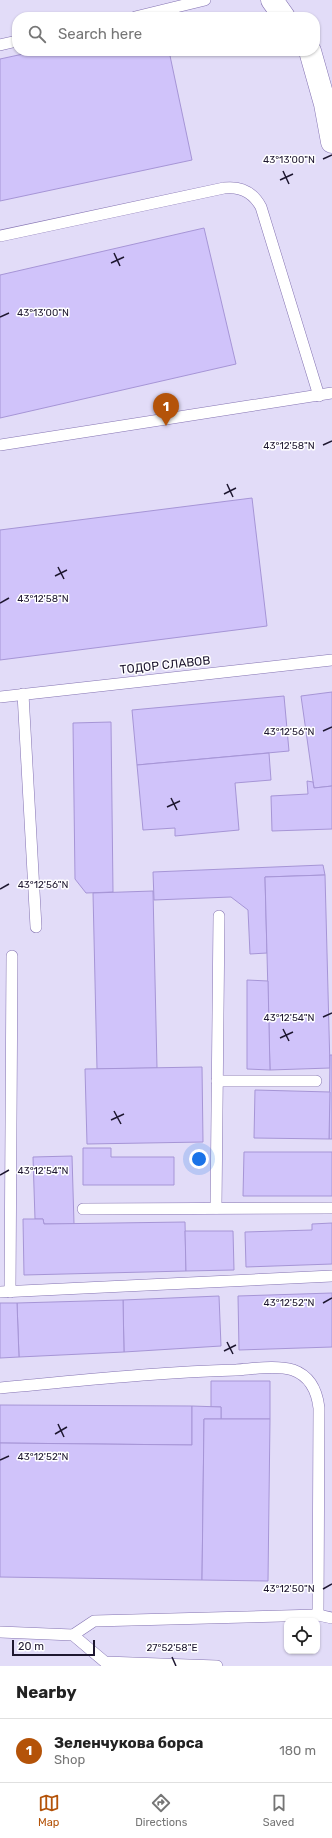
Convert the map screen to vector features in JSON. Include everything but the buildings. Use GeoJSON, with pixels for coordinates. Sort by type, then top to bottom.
{"type":"FeatureCollection","features":[{"type":"Feature","properties":{"kind":"street"},"geometry":{"type":"LineString","coordinates":[[272,0],[280,12]]}},
{"type":"Feature","properties":{"kind":"street"},"geometry":{"type":"LineString","coordinates":[[311,56],[325,104],[332,142]]}},
{"type":"Feature","properties":{"kind":"lane"},"geometry":{"type":"LineString","coordinates":[[156,12],[205,0]]}},
{"type":"Feature","properties":{"kind":"lane"},"geometry":{"type":"LineString","coordinates":[[0,45],[12,42]]}},
{"type":"Feature","properties":{"kind":"lane"},"geometry":{"type":"LineString","coordinates":[[0,236],[224,188],[233,187],[250,192],[256,198],[261,207],[318,396]]}},
{"type":"Feature","properties":{"kind":"lane"},"geometry":{"type":"LineString","coordinates":[[0,445],[332,393]]}},
{"type":"Feature","properties":{"kind":"lane","name":"ТОДОР СЛАВОВ"},"geometry":{"type":"LineString","coordinates":[[0,696],[332,660]]}},
{"type":"Feature","properties":{"kind":"lane"},"geometry":{"type":"LineString","coordinates":[[23,694],[36,928]]}},
{"type":"Feature","properties":{"kind":"lane"},"geometry":{"type":"LineString","coordinates":[[216,1208],[219,916]]}},
{"type":"Feature","properties":{"kind":"lane"},"geometry":{"type":"LineString","coordinates":[[12,956],[5,1292],[332,1276]]}},
{"type":"Feature","properties":{"kind":"lane"},"geometry":{"type":"LineString","coordinates":[[217,1081],[316,1080]]}},
{"type":"Feature","properties":{"kind":"lane"},"geometry":{"type":"LineString","coordinates":[[83,1209],[332,1208]]}},
{"type":"Feature","properties":{"kind":"lane"},"geometry":{"type":"LineString","coordinates":[[0,1388],[209,1371],[280,1368],[292,1370],[304,1375],[312,1384],[317,1395],[319,1408],[318,1615]]}},
{"type":"Feature","properties":{"kind":"lane"},"geometry":{"type":"LineString","coordinates":[[0,1632],[73,1635],[94,1621],[318,1615],[332,1618]]}},
{"type":"Feature","properties":{"kind":"lane"},"geometry":{"type":"LineString","coordinates":[[73,1635],[105,1662],[218,1666]]}},
{"type":"Feature","properties":{"kind":"place","name":"Зеленчукова борса"},"geometry":{"type":"Point","coordinates":[166,426]}}]}
